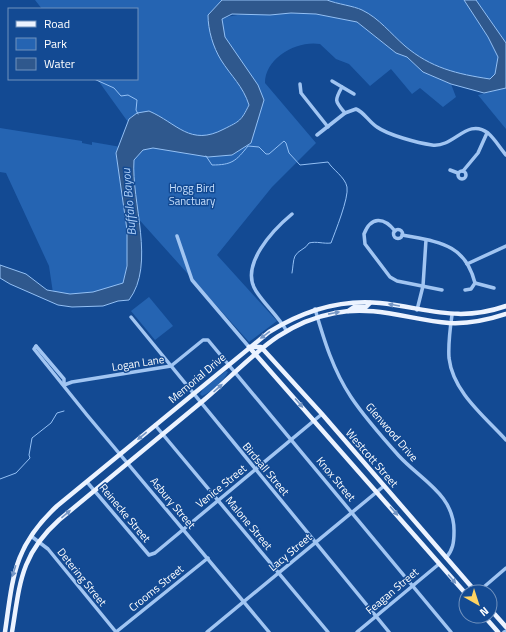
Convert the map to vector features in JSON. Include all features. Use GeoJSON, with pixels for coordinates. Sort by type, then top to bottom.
{"type":"FeatureCollection","features":[{"type":"Feature","properties":{"kind":"main road","name":"Memorial Drive"},"geometry":{"type":"LineString","coordinates":[[5,632],[9,595],[15,568],[31,536],[50,512],[228,364],[282,323],[315,309],[334,305],[370,303],[452,315],[479,313],[506,306]]}},
{"type":"Feature","properties":{"kind":"main road"},"geometry":{"type":"LineString","coordinates":[[348,311],[354,306],[366,306],[370,303]]}},
{"type":"Feature","properties":{"kind":"main road"},"geometry":{"type":"LineString","coordinates":[[416,317],[417,310]]}},
{"type":"Feature","properties":{"kind":"main road","name":"Memorial Drive"},"geometry":{"type":"LineString","coordinates":[[12,632],[20,582],[26,563],[39,542],[54,525],[200,403],[255,352],[286,330],[317,317],[348,311],[378,311],[451,323],[481,321],[506,314]]}},
{"type":"Feature","properties":{"kind":"main road"},"geometry":{"type":"LineString","coordinates":[[479,313],[481,321]]}},
{"type":"Feature","properties":{"kind":"main road"},"geometry":{"type":"LineString","coordinates":[[249,347],[261,347]]}},
{"type":"Feature","properties":{"kind":"main road","name":"Westcott Street"},"geometry":{"type":"LineString","coordinates":[[249,347],[255,352],[458,585]]}},
{"type":"Feature","properties":{"kind":"main road","name":"Westcott Street"},"geometry":{"type":"LineString","coordinates":[[261,347],[322,414],[470,584]]}},
{"type":"Feature","properties":{"kind":"main road"},"geometry":{"type":"LineString","coordinates":[[287,389],[293,383]]}},
{"type":"Feature","properties":{"kind":"main road"},"geometry":{"type":"LineString","coordinates":[[439,564],[446,558]]}},
{"type":"Feature","properties":{"kind":"main road"},"geometry":{"type":"LineString","coordinates":[[498,618],[506,627]]}},
{"type":"Feature","properties":{"kind":"main road"},"geometry":{"type":"LineString","coordinates":[[491,624],[498,632]]}},
{"type":"Feature","properties":{"kind":"street"},"geometry":{"type":"LineString","coordinates":[[332,81],[354,94]]}},
{"type":"Feature","properties":{"kind":"street"},"geometry":{"type":"LineString","coordinates":[[300,84],[301,93],[328,127]]}},
{"type":"Feature","properties":{"kind":"street"},"geometry":{"type":"LineString","coordinates":[[342,87],[336,98],[336,102],[345,113]]}},
{"type":"Feature","properties":{"kind":"street"},"geometry":{"type":"LineString","coordinates":[[317,135],[345,113],[351,110],[358,110],[380,129],[431,145],[446,143],[462,132],[472,128],[487,133],[506,155]]}},
{"type":"Feature","properties":{"kind":"street"},"geometry":{"type":"LineString","coordinates":[[458,173],[463,171],[478,153],[487,133]]}},
{"type":"Feature","properties":{"kind":"street"},"geometry":{"type":"LineString","coordinates":[[450,170],[458,173],[460,178],[464,178],[466,174],[463,171]]}},
{"type":"Feature","properties":{"kind":"street"},"geometry":{"type":"LineString","coordinates":[[286,330],[256,291],[252,276],[254,263],[264,242],[271,233],[292,214]]}},
{"type":"Feature","properties":{"kind":"street"},"geometry":{"type":"LineString","coordinates":[[442,290],[397,280],[390,276],[363,240],[366,229],[371,223],[378,220],[386,222],[395,231],[394,235],[396,238],[400,238],[402,236],[426,240],[451,247],[467,264],[475,283]]}},
{"type":"Feature","properties":{"kind":"street"},"geometry":{"type":"LineString","coordinates":[[395,231],[401,231],[402,236]]}},
{"type":"Feature","properties":{"kind":"street","name":"Westcott Street"},"geometry":{"type":"LineString","coordinates":[[177,236],[192,280],[249,347]]}},
{"type":"Feature","properties":{"kind":"street"},"geometry":{"type":"LineString","coordinates":[[417,310],[423,286],[426,240]]}},
{"type":"Feature","properties":{"kind":"street"},"geometry":{"type":"LineString","coordinates":[[467,264],[506,246]]}},
{"type":"Feature","properties":{"kind":"street"},"geometry":{"type":"LineString","coordinates":[[475,283],[494,288]]}},
{"type":"Feature","properties":{"kind":"street"},"geometry":{"type":"LineString","coordinates":[[465,290],[470,289],[475,283]]}},
{"type":"Feature","properties":{"kind":"street","name":"Glenwood Drive"},"geometry":{"type":"LineString","coordinates":[[315,309],[334,366],[354,401],[400,457],[432,484],[446,501],[452,517],[454,528],[452,549],[446,558]]}},
{"type":"Feature","properties":{"kind":"street"},"geometry":{"type":"LineString","coordinates":[[452,315],[449,357],[456,379],[464,394],[506,440]]}},
{"type":"Feature","properties":{"kind":"street","name":"Birdsall Street"},"geometry":{"type":"LineString","coordinates":[[130,317],[389,632]]}},
{"type":"Feature","properties":{"kind":"street","name":"Logan Lane"},"geometry":{"type":"LineString","coordinates":[[64,385],[72,382],[171,366],[206,339]]}},
{"type":"Feature","properties":{"kind":"street","name":"Knox Street"},"geometry":{"type":"LineString","coordinates":[[206,339],[451,632]]}},
{"type":"Feature","properties":{"kind":"street","name":"Asbury Street"},"geometry":{"type":"LineString","coordinates":[[47,361],[64,379],[64,385],[120,454],[269,632]]}},
{"type":"Feature","properties":{"kind":"street","name":"Venice Street"},"geometry":{"type":"LineString","coordinates":[[149,555],[154,553],[184,529],[322,414]]}},
{"type":"Feature","properties":{"kind":"street","name":"Malone Street"},"geometry":{"type":"LineString","coordinates":[[156,425],[328,632]]}},
{"type":"Feature","properties":{"kind":"street","name":"Reinecke Street"},"geometry":{"type":"LineString","coordinates":[[87,482],[149,555]]}},
{"type":"Feature","properties":{"kind":"street","name":"Lacy Street"},"geometry":{"type":"LineString","coordinates":[[209,631],[384,486]]}},
{"type":"Feature","properties":{"kind":"street","name":"Detering Street"},"geometry":{"type":"LineString","coordinates":[[31,536],[48,549],[116,632]]}},
{"type":"Feature","properties":{"kind":"street","name":"Crooms Street"},"geometry":{"type":"LineString","coordinates":[[116,632],[208,558]]}},
{"type":"Feature","properties":{"kind":"street","name":"Feagan Street"},"geometry":{"type":"LineString","coordinates":[[357,632],[439,564]]}},
{"type":"Feature","properties":{"kind":"street"},"geometry":{"type":"LineString","coordinates":[[487,584],[506,568]]}},
{"type":"Feature","properties":{"kind":"green space"},"geometry":{"type":"Polygon","coordinates":[[[35,0],[222,0],[208,15],[220,59],[244,91],[249,105],[241,121],[215,134],[198,137],[173,126],[157,115],[137,113],[130,118],[128,122],[98,80],[138,80],[138,8],[41,8],[35,0]]]}},
{"type":"Feature","properties":{"kind":"green space"},"geometry":{"type":"Polygon","coordinates":[[[327,0],[464,0],[488,37],[498,57],[495,74],[490,79],[466,75],[435,65],[415,54],[368,13],[327,0]]]}},
{"type":"Feature","properties":{"kind":"green space"},"geometry":{"type":"Polygon","coordinates":[[[476,0],[506,0],[506,43],[476,0]]]}},
{"type":"Feature","properties":{"kind":"green space","name":"Hogg Bird Sanctuary"},"geometry":{"type":"Polygon","coordinates":[[[246,14],[316,14],[357,22],[396,53],[407,57],[423,72],[451,84],[456,97],[443,107],[420,88],[412,94],[391,69],[370,86],[349,64],[336,59],[320,44],[302,45],[292,48],[276,59],[270,66],[266,74],[265,83],[316,143],[272,187],[217,255],[277,321],[249,342],[126,205],[125,214],[128,243],[126,270],[123,283],[108,290],[99,292],[69,294],[53,293],[49,266],[6,173],[0,172],[0,128],[82,141],[82,143],[92,145],[92,142],[121,147],[180,133],[203,138],[227,131],[243,124],[251,106],[224,47],[222,19],[246,14]]]}},
{"type":"Feature","properties":{"kind":"green space"},"geometry":{"type":"Polygon","coordinates":[[[506,88],[506,129],[478,95],[506,88]]]}},
{"type":"Feature","properties":{"kind":"green space"},"geometry":{"type":"Polygon","coordinates":[[[149,297],[173,326],[155,340],[131,311],[149,297]]]}},
{"type":"Feature","properties":{"kind":"green space"},"geometry":{"type":"Polygon","coordinates":[[[226,371],[228,372],[226,376],[216,386],[202,396],[200,394],[204,388],[226,371]]]}},
{"type":"Feature","properties":{"kind":"water","name":"Buffalo Bayou"},"geometry":{"type":"Polygon","coordinates":[[[222,0],[327,0],[355,7],[374,17],[405,46],[425,60],[455,72],[490,79],[495,74],[498,57],[488,37],[464,0],[476,0],[506,43],[506,88],[484,93],[451,84],[423,72],[407,57],[396,53],[357,22],[316,14],[232,14],[222,19],[225,37],[258,85],[264,100],[251,143],[232,155],[208,157],[153,148],[143,150],[134,160],[134,177],[142,251],[141,269],[137,285],[129,300],[118,301],[103,306],[72,307],[58,305],[10,284],[0,278],[0,265],[26,274],[47,290],[70,294],[93,292],[123,283],[127,266],[127,230],[116,153],[129,119],[137,113],[149,111],[184,131],[202,135],[212,134],[237,122],[242,118],[249,105],[240,87],[218,55],[209,27],[208,15],[222,0]]]}},
{"type":"Feature","properties":{"kind":"waterway"},"geometry":{"type":"LineString","coordinates":[[96,80],[114,88],[121,96],[128,95],[137,100],[136,110],[138,114]]}},
{"type":"Feature","properties":{"kind":"waterway"},"geometry":{"type":"LineString","coordinates":[[206,156],[212,165],[224,164],[237,159],[248,146],[259,147],[266,154],[269,154],[284,141],[289,153],[300,165],[328,162],[344,180],[347,187],[346,199],[331,243],[309,243],[295,256],[292,273]]}},
{"type":"Feature","properties":{"kind":"waterway"},"geometry":{"type":"LineString","coordinates":[[0,479],[16,473],[30,458],[29,455],[32,438],[51,423],[57,413],[64,411]]}}]}
